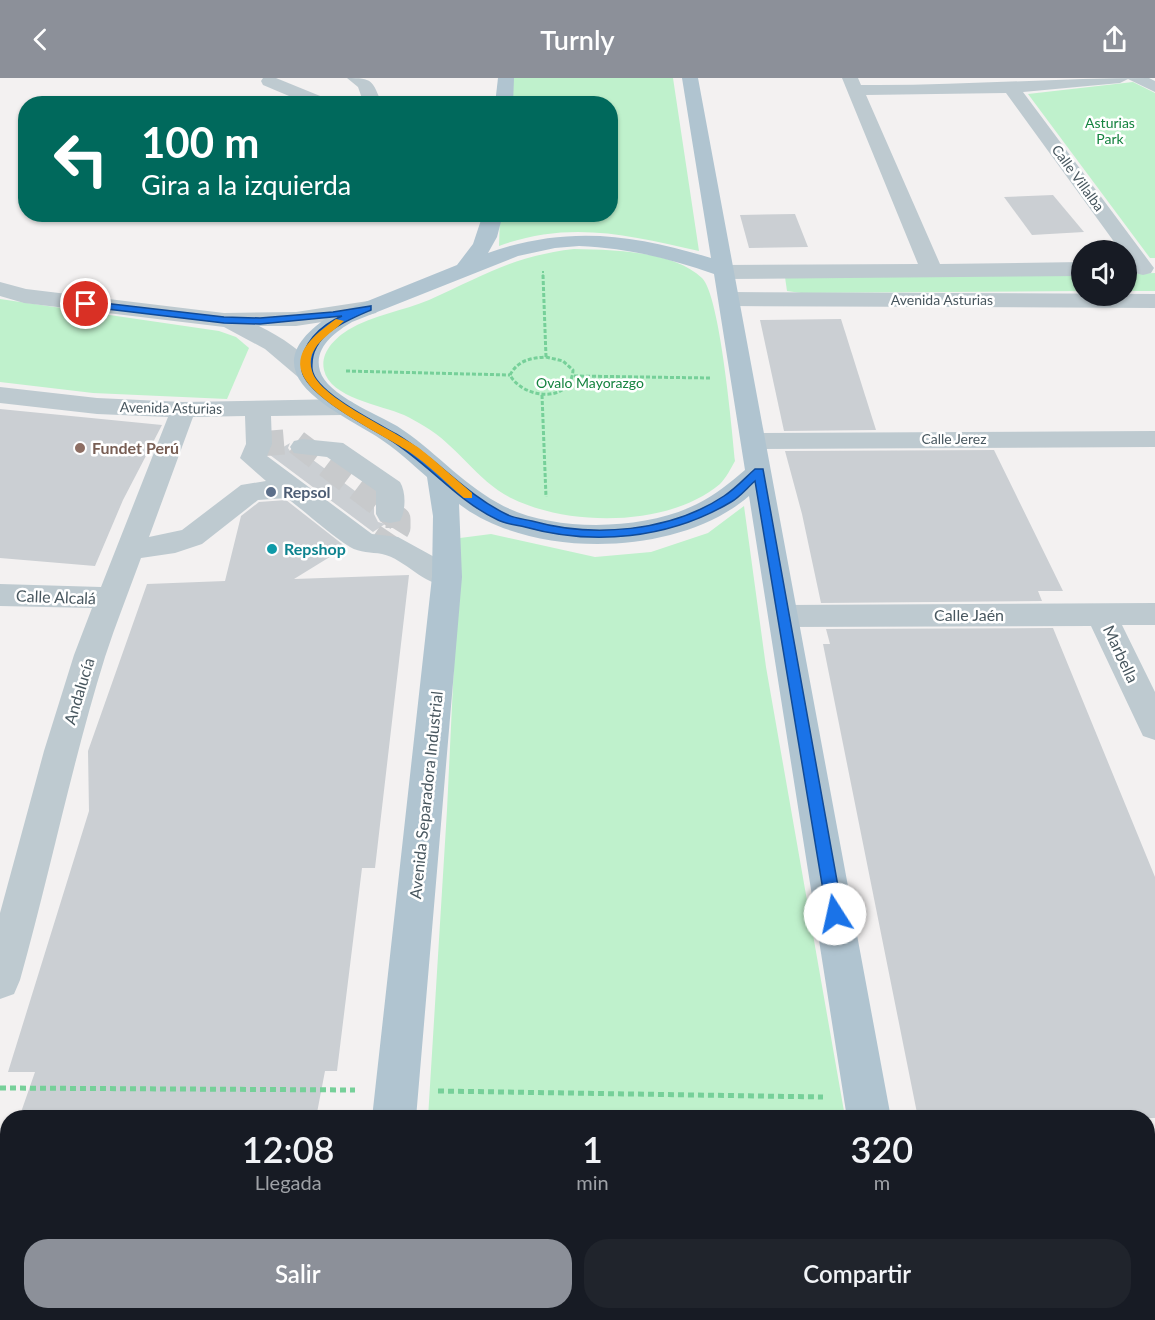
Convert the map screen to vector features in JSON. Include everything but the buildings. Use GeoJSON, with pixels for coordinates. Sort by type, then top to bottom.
{"type":"FeatureCollection","features":[{"type":"Feature","properties":{"kind":"main road"},"geometry":{"type":"LineString","coordinates":[[505,96],[506,78]]}},
{"type":"Feature","properties":{"kind":"main road"},"geometry":{"type":"LineString","coordinates":[[690,78],[868,1107]]}},
{"type":"Feature","properties":{"kind":"main road"},"geometry":{"type":"LineString","coordinates":[[465,268],[483,248],[490,233],[492,222]]}},
{"type":"Feature","properties":{"kind":"main road"},"geometry":{"type":"LineString","coordinates":[[725,271],[650,246],[612,241],[577,240],[543,243],[502,253],[403,296],[335,322],[316,338],[307,354],[307,372],[321,391],[343,407],[388,432],[469,497],[503,518],[547,529],[591,534],[640,531],[688,519],[729,499],[756,456]]}},
{"type":"Feature","properties":{"kind":"main road","name":"Avenida Separadora Industrial"},"geometry":{"type":"LineString","coordinates":[[396,1104],[447,577],[447,516],[440,472]]}},
{"type":"Feature","properties":{"kind":"street"},"geometry":{"type":"LineString","coordinates":[[355,78],[365,84],[370,96]]}},
{"type":"Feature","properties":{"kind":"street"},"geometry":{"type":"LineString","coordinates":[[932,270],[852,84],[934,91],[1011,88],[1120,78]]}},
{"type":"Feature","properties":{"kind":"street"},"geometry":{"type":"LineString","coordinates":[[1135,78],[1155,87]]}},
{"type":"Feature","properties":{"kind":"street"},"geometry":{"type":"LineString","coordinates":[[269,81],[305,96]]}},
{"type":"Feature","properties":{"kind":"street","name":"Calle Villalba"},"geometry":{"type":"LineString","coordinates":[[1011,88],[1141,268]]}},
{"type":"Feature","properties":{"kind":"street","name":"Avenida Asturias"},"geometry":{"type":"LineString","coordinates":[[725,271],[1071,269]]}},
{"type":"Feature","properties":{"kind":"street"},"geometry":{"type":"LineString","coordinates":[[0,289],[24,296],[224,320],[296,319],[368,308]]}},
{"type":"Feature","properties":{"kind":"street","name":"Avenida Asturias"},"geometry":{"type":"LineString","coordinates":[[730,299],[1155,301]]}},
{"type":"Feature","properties":{"kind":"street"},"geometry":{"type":"LineString","coordinates":[[224,320],[271,342],[291,356],[307,372]]}},
{"type":"Feature","properties":{"kind":"street","name":"Avenida Asturias"},"geometry":{"type":"LineString","coordinates":[[0,395],[97,406],[183,410],[343,407]]}},
{"type":"Feature","properties":{"kind":"street"},"geometry":{"type":"LineString","coordinates":[[258,409],[259,444],[253,458],[362,542],[388,544],[447,577]]}},
{"type":"Feature","properties":{"kind":"street","name":"Andalucía"},"geometry":{"type":"LineString","coordinates":[[0,980],[31,872],[60,751],[90,655],[183,410]]}},
{"type":"Feature","properties":{"kind":"street","name":"Calle Jerez"},"geometry":{"type":"LineString","coordinates":[[756,456],[1155,439]]}},
{"type":"Feature","properties":{"kind":"street"},"geometry":{"type":"LineString","coordinates":[[303,447],[334,448],[390,488],[390,514]]}},
{"type":"Feature","properties":{"kind":"street"},"geometry":{"type":"LineString","coordinates":[[131,550],[174,543],[192,537],[251,491],[293,489]]}},
{"type":"Feature","properties":{"kind":"street","name":"Calle Alcalá"},"geometry":{"type":"LineString","coordinates":[[0,595],[112,598]]}},
{"type":"Feature","properties":{"kind":"street","name":"Calle Jaén"},"geometry":{"type":"LineString","coordinates":[[784,616],[1155,614]]}},
{"type":"Feature","properties":{"kind":"street","name":"Marbella"},"geometry":{"type":"LineString","coordinates":[[1102,615],[1155,727]]}},
{"type":"Feature","properties":{"kind":"path"},"geometry":{"type":"LineString","coordinates":[[543,264],[546,357]]}},
{"type":"Feature","properties":{"kind":"path"},"geometry":{"type":"LineString","coordinates":[[546,357],[563,362],[573,370],[574,376],[568,386],[552,393],[542,394],[522,391],[515,387],[510,375],[518,364],[546,357]]}},
{"type":"Feature","properties":{"kind":"path"},"geometry":{"type":"LineString","coordinates":[[307,372],[510,375]]}},
{"type":"Feature","properties":{"kind":"path"},"geometry":{"type":"LineString","coordinates":[[574,376],[714,378]]}},
{"type":"Feature","properties":{"kind":"path"},"geometry":{"type":"LineString","coordinates":[[542,394],[546,499]]}},
{"type":"Feature","properties":{"kind":"path"},"geometry":{"type":"LineString","coordinates":[[0,1088],[396,1104],[868,1107]]}},
{"type":"Feature","properties":{"kind":"green space"},"geometry":{"type":"Polygon","coordinates":[[[506,78],[673,78],[699,251],[623,236],[575,232],[525,238],[499,246],[500,222],[618,222],[618,96],[505,96],[506,78]]]}},
{"type":"Feature","properties":{"kind":"green space","name":"Asturias Park"},"geometry":{"type":"Polygon","coordinates":[[[1133,82],[1155,93],[1155,258],[1150,258],[1028,94],[1133,82]]]}},
{"type":"Feature","properties":{"kind":"green space","name":"Ovalo Mayorazgo"},"geometry":{"type":"Polygon","coordinates":[[[574,249],[641,253],[675,262],[702,278],[708,289],[720,335],[735,461],[720,484],[699,498],[647,515],[618,518],[589,518],[535,507],[499,491],[447,443],[424,426],[404,415],[346,394],[328,380],[323,364],[326,352],[338,337],[348,330],[429,300],[516,262],[552,252],[574,249]]]}},
{"type":"Feature","properties":{"kind":"green space"},"geometry":{"type":"Polygon","coordinates":[[[1155,273],[1155,291],[1137,291],[1137,274],[1155,273]]]}},
{"type":"Feature","properties":{"kind":"green space"},"geometry":{"type":"Polygon","coordinates":[[[1071,274],[1071,291],[801,293],[787,291],[785,277],[1071,274]]]}},
{"type":"Feature","properties":{"kind":"green space"},"geometry":{"type":"Polygon","coordinates":[[[0,299],[219,331],[236,337],[249,348],[227,399],[93,393],[0,382],[0,299]]]}},
{"type":"Feature","properties":{"kind":"green space"},"geometry":{"type":"Polygon","coordinates":[[[744,506],[766,667],[844,1110],[428,1110],[447,810],[460,538],[491,534],[595,557],[651,552],[708,533],[744,506]]]}},
{"type":"Feature","properties":{"kind":"tunnel"},"geometry":{"type":"LineString","coordinates":[[259,444],[295,441],[398,519],[398,528],[393,536]]}},
{"type":"Feature","properties":{"kind":"tunnel"},"geometry":{"type":"LineString","coordinates":[[388,544],[394,535]]}},
{"type":"Feature","properties":{"kind":"slow traffic"},"geometry":{"type":"LineString","coordinates":[[339,321],[316,338],[307,354],[307,372],[321,391],[414,450],[468,496]]}},
{"type":"Feature","properties":{"kind":"place","name":"Fundet Perú"},"geometry":{"type":"Point","coordinates":[80,448]}},
{"type":"Feature","properties":{"kind":"place","name":"Repsol"},"geometry":{"type":"Point","coordinates":[271,492]}},
{"type":"Feature","properties":{"kind":"place","name":"Repshop"},"geometry":{"type":"Point","coordinates":[272,549]}},
{"type":"Feature","properties":{"kind":"route"},"geometry":{"type":"LineString","coordinates":[[86,304],[224,320],[260,321],[333,315],[368,308],[335,322],[316,338],[307,354],[307,372],[321,391],[414,450],[469,497],[503,518],[547,529],[591,534],[640,531],[688,519],[729,499],[759,472],[835,914]]}}]}
